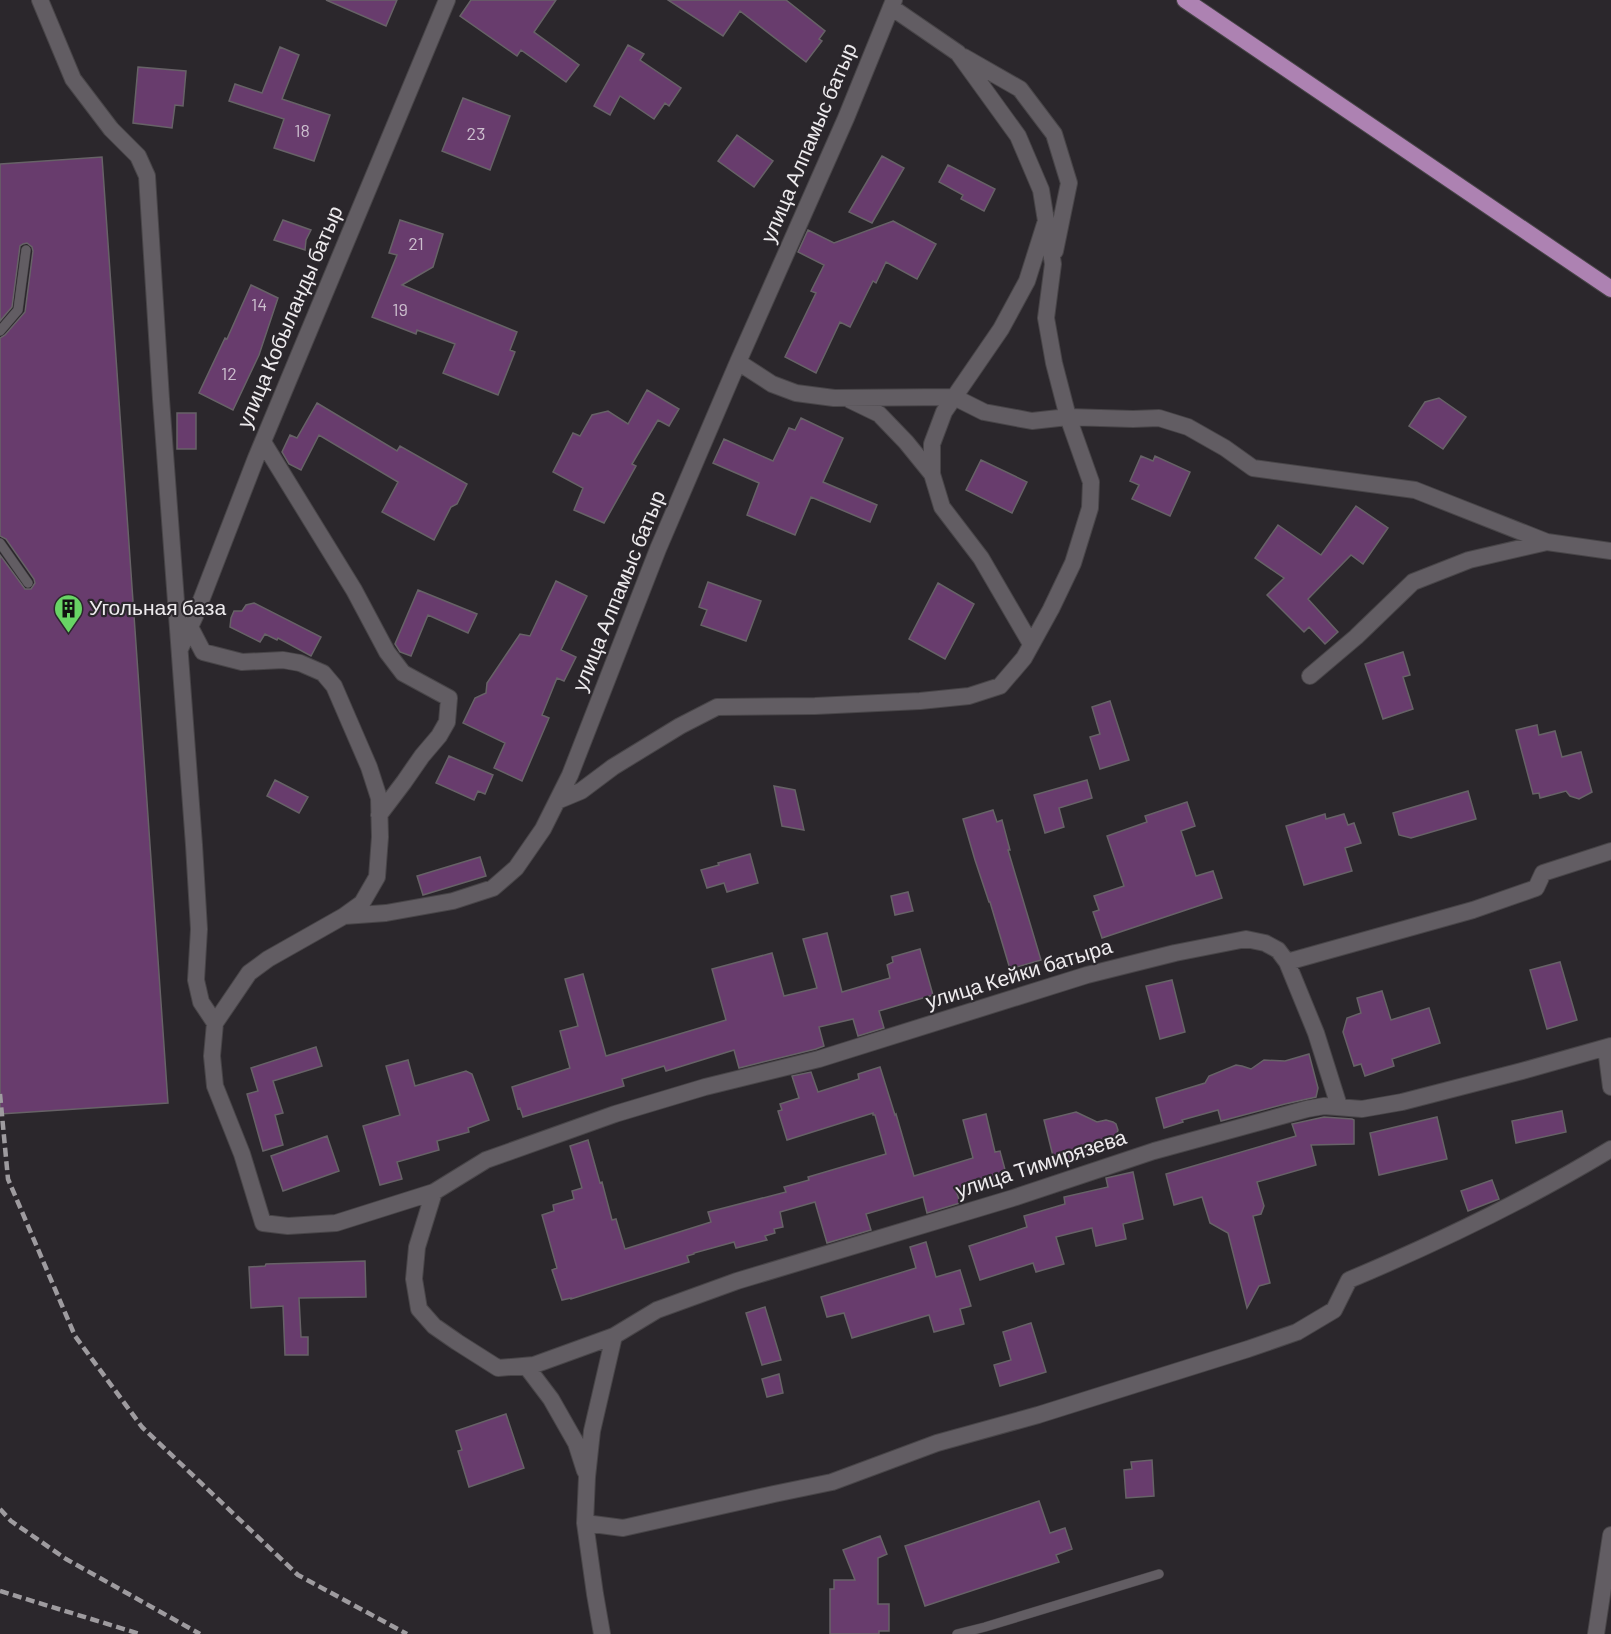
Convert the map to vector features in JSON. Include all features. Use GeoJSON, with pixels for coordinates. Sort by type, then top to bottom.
{"type":"FeatureCollection","features":[{"type":"Feature","properties":{"kind":"main road"},"geometry":{"type":"LineString","coordinates":[[1185,0],[1611,289]]}},
{"type":"Feature","properties":{"kind":"street"},"geometry":{"type":"LineString","coordinates":[[40,0],[73,79],[111,129],[138,156],[147,176],[160,399],[199,928],[196,980],[201,1002],[215,1023]]}},
{"type":"Feature","properties":{"kind":"street","name":"улица Кобыланды батыр"},"geometry":{"type":"LineString","coordinates":[[179,653],[263,442],[447,0]]}},
{"type":"Feature","properties":{"kind":"street"},"geometry":{"type":"LineString","coordinates":[[558,801],[581,791],[623,761],[717,707],[920,701],[969,696],[1000,686],[1024,658],[1073,563],[1090,507],[1091,482],[1068,417],[1054,363],[1046,318],[1053,264],[1069,183],[1054,134],[1020,88],[958,53],[892,3]]}},
{"type":"Feature","properties":{"kind":"street","name":"улица Алпамыс батыр"},"geometry":{"type":"LineString","coordinates":[[215,1023],[249,973],[268,959],[344,916],[386,913],[453,902],[493,888],[516,868],[543,830],[570,775],[658,549],[846,118],[892,3]]}},
{"type":"Feature","properties":{"kind":"street"},"geometry":{"type":"LineString","coordinates":[[958,53],[1018,136],[1041,190],[1053,264]]}},
{"type":"Feature","properties":{"kind":"street"},"geometry":{"type":"LineString","coordinates":[[1031,644],[981,558],[942,507],[932,474],[932,444],[944,412],[1001,329],[1027,281],[1046,221]]}},
{"type":"Feature","properties":{"kind":"street"},"geometry":{"type":"LineString","coordinates":[[738,362],[772,384],[796,393],[834,398],[954,397],[984,412],[1032,421],[1068,417],[1159,418],[1188,428],[1225,448],[1252,468],[1415,490],[1546,542],[1611,551]]}},
{"type":"Feature","properties":{"kind":"street"},"geometry":{"type":"LineString","coordinates":[[847,398],[879,414],[932,474]]}},
{"type":"Feature","properties":{"kind":"street"},"geometry":{"type":"LineString","coordinates":[[263,442],[354,590],[387,652],[403,673],[449,698],[447,722],[439,736],[380,815]]}},
{"type":"Feature","properties":{"kind":"street"},"geometry":{"type":"LineString","coordinates":[[1310,676],[1356,637],[1413,582],[1469,560],[1546,542]]}},
{"type":"Feature","properties":{"kind":"street"},"geometry":{"type":"LineString","coordinates":[[190,627],[203,652],[242,662],[283,660],[300,663],[323,674],[334,686],[369,766],[379,798],[380,815],[377,877],[362,903],[344,916]]}},
{"type":"Feature","properties":{"kind":"street"},"geometry":{"type":"LineString","coordinates":[[1339,1106],[1316,1033],[1287,962],[1473,910],[1536,888],[1543,873],[1611,851]]}},
{"type":"Feature","properties":{"kind":"street","name":"улица Кейки батыра"},"geometry":{"type":"LineString","coordinates":[[215,1023],[212,1056],[215,1086],[242,1154],[263,1223],[288,1226],[336,1224],[435,1192],[486,1160],[615,1114],[705,1087],[819,1059],[1087,975],[1246,939],[1265,943],[1278,950],[1287,962]]}},
{"type":"Feature","properties":{"kind":"street"},"geometry":{"type":"LineString","coordinates":[[1608,1047],[1611,1087]]}},
{"type":"Feature","properties":{"kind":"street","name":"улица Тимирязева"},"geometry":{"type":"LineString","coordinates":[[435,1192],[417,1247],[414,1280],[418,1310],[434,1326],[498,1368],[526,1366],[614,1336],[657,1311],[737,1281],[1013,1198],[1154,1151],[1307,1109],[1339,1106],[1362,1109],[1402,1102],[1608,1047]]}},
{"type":"Feature","properties":{"kind":"street"},"geometry":{"type":"LineString","coordinates":[[585,1523],[623,1528],[832,1482],[937,1443],[1038,1415],[1297,1332],[1334,1310],[1348,1280],[1494,1215],[1611,1149]]}},
{"type":"Feature","properties":{"kind":"street"},"geometry":{"type":"LineString","coordinates":[[602,1634],[585,1523],[592,1431],[614,1336]]}},
{"type":"Feature","properties":{"kind":"street"},"geometry":{"type":"LineString","coordinates":[[526,1366],[550,1399],[576,1443],[587,1478]]}},
{"type":"Feature","properties":{"kind":"street"},"geometry":{"type":"LineString","coordinates":[[1596,1634],[1611,1535]]}},
{"type":"Feature","properties":{"kind":"lane"},"geometry":{"type":"LineString","coordinates":[[0,331],[18,310],[26,250]]}},
{"type":"Feature","properties":{"kind":"lane"},"geometry":{"type":"LineString","coordinates":[[0,543],[28,583]]}},
{"type":"Feature","properties":{"kind":"lane"},"geometry":{"type":"LineString","coordinates":[[957,1634],[1159,1574]]}},
{"type":"Feature","properties":{"kind":"building"},"geometry":{"type":"Polygon","coordinates":[[[326,0],[397,0],[386,26],[326,0]]]}},
{"type":"Feature","properties":{"kind":"building"},"geometry":{"type":"Polygon","coordinates":[[[471,0],[556,0],[534,32],[579,65],[566,82],[521,50],[517,56],[460,16],[471,0]]]}},
{"type":"Feature","properties":{"kind":"building"},"geometry":{"type":"Polygon","coordinates":[[[668,0],[786,0],[825,31],[819,39],[822,41],[806,62],[740,11],[723,36],[668,0]]]}},
{"type":"Feature","properties":{"kind":"building"},"geometry":{"type":"Polygon","coordinates":[[[628,45],[644,54],[640,60],[681,88],[669,106],[665,103],[654,119],[620,96],[610,115],[594,106],[628,45]]]}},
{"type":"Feature","properties":{"kind":"building"},"geometry":{"type":"Polygon","coordinates":[[[280,47],[299,55],[282,99],[330,115],[314,161],[274,148],[284,119],[229,101],[235,84],[262,93],[280,47]]]}},
{"type":"Feature","properties":{"kind":"building"},"geometry":{"type":"Polygon","coordinates":[[[138,67],[186,71],[183,106],[175,105],[172,128],[133,123],[138,67]]]}},
{"type":"Feature","properties":{"kind":"building"},"geometry":{"type":"Polygon","coordinates":[[[463,98],[510,116],[490,170],[442,151],[463,98]]]}},
{"type":"Feature","properties":{"kind":"building"},"geometry":{"type":"Polygon","coordinates":[[[737,135],[773,161],[754,187],[718,161],[737,135]]]}},
{"type":"Feature","properties":{"kind":"building"},"geometry":{"type":"Polygon","coordinates":[[[882,156],[904,168],[872,223],[849,212],[882,156]]]}},
{"type":"Feature","properties":{"kind":"building","name":"Угольная база"},"geometry":{"type":"Polygon","coordinates":[[[102,157],[168,1103],[0,1114],[0,555],[25,589],[31,589],[35,583],[6,539],[0,536],[0,338],[25,312],[33,251],[27,243],[20,246],[12,307],[0,321],[0,164],[102,157]]]}},
{"type":"Feature","properties":{"kind":"building"},"geometry":{"type":"Polygon","coordinates":[[[948,165],[995,189],[984,211],[961,199],[963,195],[939,182],[948,165]]]}},
{"type":"Feature","properties":{"kind":"building"},"geometry":{"type":"Polygon","coordinates":[[[283,220],[311,230],[306,240],[305,250],[274,240],[283,220]]]}},
{"type":"Feature","properties":{"kind":"building"},"geometry":{"type":"Polygon","coordinates":[[[400,220],[443,234],[433,267],[402,285],[517,332],[510,350],[515,352],[498,395],[443,373],[455,344],[417,330],[416,334],[372,317],[397,255],[389,253],[400,220]]]}},
{"type":"Feature","properties":{"kind":"building"},"geometry":{"type":"Polygon","coordinates":[[[893,221],[936,244],[917,279],[886,262],[876,283],[873,281],[850,327],[840,322],[816,373],[785,357],[816,293],[811,291],[824,265],[798,252],[808,230],[834,243],[893,221]]]}},
{"type":"Feature","properties":{"kind":"building"},"geometry":{"type":"Polygon","coordinates":[[[251,285],[278,298],[259,355],[233,410],[199,393],[225,338],[227,339],[251,285]]]}},
{"type":"Feature","properties":{"kind":"building"},"geometry":{"type":"Polygon","coordinates":[[[647,390],[679,409],[669,426],[658,420],[632,464],[636,466],[604,523],[574,510],[583,488],[553,472],[573,433],[580,436],[592,415],[608,411],[628,424],[647,390]]]}},
{"type":"Feature","properties":{"kind":"building"},"geometry":{"type":"Polygon","coordinates":[[[1439,398],[1466,417],[1443,449],[1409,426],[1425,402],[1439,398]]]}},
{"type":"Feature","properties":{"kind":"building"},"geometry":{"type":"Polygon","coordinates":[[[317,403],[397,451],[400,446],[467,484],[457,504],[451,507],[434,540],[382,512],[398,482],[319,435],[301,470],[289,464],[282,452],[290,435],[297,438],[317,403]]]}},
{"type":"Feature","properties":{"kind":"building"},"geometry":{"type":"Polygon","coordinates":[[[177,413],[196,413],[196,449],[177,449],[177,413]]]}},
{"type":"Feature","properties":{"kind":"building"},"geometry":{"type":"Polygon","coordinates":[[[801,418],[843,438],[823,482],[877,505],[870,522],[811,497],[795,535],[747,515],[759,483],[713,463],[724,439],[773,461],[789,428],[795,430],[801,418]]]}},
{"type":"Feature","properties":{"kind":"building"},"geometry":{"type":"Polygon","coordinates":[[[1141,456],[1153,461],[1155,456],[1190,472],[1170,516],[1132,499],[1139,485],[1130,481],[1141,456]]]}},
{"type":"Feature","properties":{"kind":"building"},"geometry":{"type":"Polygon","coordinates":[[[981,460],[1027,482],[1012,513],[966,490],[981,460]]]}},
{"type":"Feature","properties":{"kind":"building"},"geometry":{"type":"Polygon","coordinates":[[[1356,506],[1388,528],[1363,564],[1351,555],[1308,599],[1338,632],[1325,644],[1309,627],[1304,632],[1267,595],[1284,578],[1255,558],[1278,525],[1321,555],[1356,506]]]}},
{"type":"Feature","properties":{"kind":"building"},"geometry":{"type":"Polygon","coordinates":[[[556,581],[587,596],[561,650],[576,657],[564,681],[557,678],[542,715],[549,718],[522,781],[494,768],[505,743],[463,723],[475,698],[486,693],[487,683],[520,634],[530,636],[556,581]]]}},
{"type":"Feature","properties":{"kind":"building"},"geometry":{"type":"Polygon","coordinates":[[[708,582],[761,601],[746,641],[701,625],[707,610],[699,607],[708,582]]]}},
{"type":"Feature","properties":{"kind":"building"},"geometry":{"type":"Polygon","coordinates":[[[938,583],[974,604],[945,659],[909,639],[938,583]]]}},
{"type":"Feature","properties":{"kind":"building"},"geometry":{"type":"Polygon","coordinates":[[[418,590],[477,614],[468,633],[428,615],[411,656],[400,652],[395,644],[418,590]]]}},
{"type":"Feature","properties":{"kind":"building"},"geometry":{"type":"Polygon","coordinates":[[[254,603],[321,637],[311,656],[278,638],[277,640],[265,634],[260,642],[230,627],[234,611],[242,611],[246,605],[254,603]]]}},
{"type":"Feature","properties":{"kind":"building"},"geometry":{"type":"Polygon","coordinates":[[[1403,652],[1410,675],[1403,677],[1413,709],[1383,719],[1365,664],[1403,652]]]}},
{"type":"Feature","properties":{"kind":"building"},"geometry":{"type":"Polygon","coordinates":[[[1110,701],[1129,760],[1100,769],[1090,737],[1100,734],[1092,707],[1110,701]]]}},
{"type":"Feature","properties":{"kind":"building"},"geometry":{"type":"Polygon","coordinates":[[[1537,725],[1539,735],[1555,731],[1562,757],[1581,752],[1592,792],[1579,799],[1570,796],[1566,791],[1540,798],[1539,793],[1533,794],[1516,730],[1537,725]]]}},
{"type":"Feature","properties":{"kind":"building"},"geometry":{"type":"Polygon","coordinates":[[[449,756],[493,775],[485,794],[478,791],[474,800],[436,783],[449,756]]]}},
{"type":"Feature","properties":{"kind":"building"},"geometry":{"type":"Polygon","coordinates":[[[275,780],[308,797],[299,813],[267,796],[275,780]]]}},
{"type":"Feature","properties":{"kind":"building"},"geometry":{"type":"Polygon","coordinates":[[[1087,780],[1092,798],[1059,808],[1064,827],[1045,833],[1034,795],[1087,780]]]}},
{"type":"Feature","properties":{"kind":"building"},"geometry":{"type":"Polygon","coordinates":[[[774,786],[795,790],[804,830],[782,826],[774,786]]]}},
{"type":"Feature","properties":{"kind":"building"},"geometry":{"type":"Polygon","coordinates":[[[1468,791],[1476,819],[1411,838],[1399,835],[1393,813],[1468,791]]]}},
{"type":"Feature","properties":{"kind":"building"},"geometry":{"type":"Polygon","coordinates":[[[1187,802],[1195,826],[1181,831],[1196,876],[1213,871],[1222,898],[1102,938],[1093,912],[1099,910],[1094,896],[1124,886],[1107,836],[1147,822],[1145,816],[1187,802]]]}},
{"type":"Feature","properties":{"kind":"building"},"geometry":{"type":"Polygon","coordinates":[[[993,810],[997,822],[1002,820],[1010,850],[1008,850],[1041,960],[1010,969],[963,819],[993,810]]]}},
{"type":"Feature","properties":{"kind":"building"},"geometry":{"type":"Polygon","coordinates":[[[1325,814],[1326,819],[1344,814],[1348,825],[1354,823],[1361,843],[1345,848],[1352,871],[1304,885],[1286,826],[1325,814]]]}},
{"type":"Feature","properties":{"kind":"building"},"geometry":{"type":"Polygon","coordinates":[[[750,854],[758,883],[727,892],[724,883],[707,888],[701,870],[750,854]]]}},
{"type":"Feature","properties":{"kind":"building"},"geometry":{"type":"Polygon","coordinates":[[[480,857],[486,876],[423,895],[417,876],[480,857]]]}},
{"type":"Feature","properties":{"kind":"building"},"geometry":{"type":"Polygon","coordinates":[[[908,892],[913,911],[895,915],[891,896],[908,892]]]}},
{"type":"Feature","properties":{"kind":"building"},"geometry":{"type":"Polygon","coordinates":[[[827,933],[842,992],[890,978],[887,965],[893,962],[892,957],[920,949],[933,995],[879,1011],[884,1028],[858,1036],[853,1019],[819,1027],[824,1046],[816,1049],[739,1068],[734,1050],[666,1071],[664,1066],[622,1079],[624,1086],[523,1117],[520,1108],[518,1109],[512,1087],[570,1068],[560,1031],[578,1026],[565,979],[583,974],[606,1056],[726,1020],[712,969],[772,953],[784,996],[817,988],[803,939],[827,933]]]}},
{"type":"Feature","properties":{"kind":"building"},"geometry":{"type":"Polygon","coordinates":[[[1560,962],[1577,1020],[1547,1029],[1530,970],[1560,962]]]}},
{"type":"Feature","properties":{"kind":"building"},"geometry":{"type":"Polygon","coordinates":[[[1172,980],[1185,1032],[1160,1039],[1146,986],[1172,980]]]}},
{"type":"Feature","properties":{"kind":"building"},"geometry":{"type":"Polygon","coordinates":[[[1382,991],[1391,1020],[1429,1008],[1440,1043],[1392,1059],[1394,1066],[1365,1076],[1361,1064],[1354,1066],[1343,1032],[1347,1018],[1361,1013],[1357,998],[1382,991]]]}},
{"type":"Feature","properties":{"kind":"building"},"geometry":{"type":"Polygon","coordinates":[[[316,1047],[322,1066],[273,1081],[283,1113],[275,1115],[283,1145],[263,1151],[247,1094],[258,1091],[251,1068],[316,1047]]]}},
{"type":"Feature","properties":{"kind":"building"},"geometry":{"type":"Polygon","coordinates":[[[1309,1054],[1318,1088],[1316,1097],[1221,1121],[1218,1110],[1182,1120],[1183,1122],[1164,1128],[1156,1098],[1205,1083],[1209,1076],[1236,1065],[1251,1069],[1264,1060],[1285,1061],[1309,1054]]]}},
{"type":"Feature","properties":{"kind":"building"},"geometry":{"type":"Polygon","coordinates":[[[408,1060],[415,1086],[466,1071],[472,1074],[489,1120],[468,1128],[469,1132],[437,1141],[439,1150],[397,1162],[402,1179],[380,1185],[363,1126],[400,1115],[386,1066],[408,1060]]]}},
{"type":"Feature","properties":{"kind":"building"},"geometry":{"type":"Polygon","coordinates":[[[880,1067],[914,1176],[973,1158],[963,1120],[986,1114],[995,1152],[1000,1151],[1007,1177],[956,1190],[960,1203],[927,1213],[923,1197],[866,1214],[871,1230],[827,1243],[815,1202],[780,1212],[783,1227],[774,1229],[775,1233],[765,1236],[767,1240],[736,1248],[734,1242],[694,1253],[687,1256],[689,1262],[562,1300],[552,1270],[557,1268],[542,1215],[554,1211],[553,1205],[574,1199],[572,1191],[582,1188],[570,1146],[588,1140],[612,1220],[616,1219],[625,1249],[711,1222],[708,1212],[786,1192],[784,1187],[809,1180],[808,1177],[886,1154],[873,1113],[787,1140],[778,1111],[782,1110],[780,1104],[799,1098],[792,1076],[811,1072],[818,1092],[859,1079],[858,1074],[880,1067]]]}},
{"type":"Feature","properties":{"kind":"building"},"geometry":{"type":"Polygon","coordinates":[[[1562,1111],[1566,1132],[1516,1143],[1512,1121],[1562,1111]]]}},
{"type":"Feature","properties":{"kind":"building"},"geometry":{"type":"Polygon","coordinates":[[[1076,1112],[1097,1122],[1106,1120],[1113,1122],[1118,1130],[1116,1137],[1096,1147],[1098,1153],[1055,1164],[1044,1120],[1076,1112]]]}},
{"type":"Feature","properties":{"kind":"building"},"geometry":{"type":"Polygon","coordinates":[[[1324,1117],[1354,1120],[1354,1144],[1311,1145],[1316,1165],[1257,1182],[1264,1206],[1261,1214],[1253,1216],[1270,1283],[1259,1286],[1247,1308],[1228,1233],[1210,1223],[1202,1197],[1174,1205],[1166,1174],[1296,1136],[1292,1124],[1324,1117]]]}},
{"type":"Feature","properties":{"kind":"building"},"geometry":{"type":"Polygon","coordinates":[[[1437,1117],[1447,1159],[1379,1175],[1370,1133],[1437,1117]]]}},
{"type":"Feature","properties":{"kind":"building"},"geometry":{"type":"Polygon","coordinates":[[[327,1136],[339,1171],[283,1191],[271,1156],[327,1136]]]}},
{"type":"Feature","properties":{"kind":"building"},"geometry":{"type":"Polygon","coordinates":[[[1133,1172],[1143,1219],[1123,1224],[1126,1239],[1096,1246],[1092,1228],[1056,1237],[1064,1264],[1036,1272],[1033,1263],[980,1280],[969,1246],[1027,1227],[1024,1216],[1065,1204],[1064,1197],[1108,1187],[1106,1178],[1133,1172]]]}},
{"type":"Feature","properties":{"kind":"building"},"geometry":{"type":"Polygon","coordinates":[[[1492,1180],[1499,1199],[1468,1211],[1461,1191],[1492,1180]]]}},
{"type":"Feature","properties":{"kind":"building"},"geometry":{"type":"Polygon","coordinates":[[[926,1242],[936,1277],[960,1270],[971,1306],[960,1309],[964,1324],[934,1332],[929,1315],[852,1338],[844,1313],[827,1317],[821,1297],[916,1268],[910,1247],[926,1242]]]}},
{"type":"Feature","properties":{"kind":"building"},"geometry":{"type":"Polygon","coordinates":[[[365,1261],[366,1297],[299,1298],[301,1337],[308,1337],[308,1355],[285,1355],[283,1306],[251,1308],[249,1267],[266,1264],[365,1261]]]}},
{"type":"Feature","properties":{"kind":"building"},"geometry":{"type":"Polygon","coordinates":[[[765,1307],[781,1360],[762,1365],[746,1313],[765,1307]]]}},
{"type":"Feature","properties":{"kind":"building"},"geometry":{"type":"Polygon","coordinates":[[[1031,1323],[1046,1372],[1000,1386],[994,1365],[1011,1360],[1003,1332],[1031,1323]]]}},
{"type":"Feature","properties":{"kind":"building"},"geometry":{"type":"Polygon","coordinates":[[[779,1374],[783,1393],[767,1397],[762,1379],[779,1374]]]}},
{"type":"Feature","properties":{"kind":"building"},"geometry":{"type":"Polygon","coordinates":[[[506,1414],[524,1468],[469,1487],[458,1451],[462,1450],[456,1431],[506,1414]]]}},
{"type":"Feature","properties":{"kind":"building"},"geometry":{"type":"Polygon","coordinates":[[[1152,1460],[1154,1496],[1126,1498],[1124,1470],[1132,1469],[1131,1462],[1152,1460]]]}},
{"type":"Feature","properties":{"kind":"building"},"geometry":{"type":"Polygon","coordinates":[[[1039,1501],[1050,1533],[1065,1528],[1072,1549],[1056,1555],[1059,1562],[925,1606],[905,1546],[1039,1501]]]}},
{"type":"Feature","properties":{"kind":"building"},"geometry":{"type":"Polygon","coordinates":[[[880,1536],[887,1554],[878,1558],[878,1604],[889,1604],[889,1631],[879,1631],[879,1634],[830,1634],[830,1589],[834,1589],[834,1580],[855,1580],[843,1550],[880,1536]]]}},
{"type":"Feature","properties":{"kind":"railway"},"geometry":{"type":"LineString","coordinates":[[0,1094],[8,1179],[75,1336],[142,1427],[298,1575],[407,1634]]}},
{"type":"Feature","properties":{"kind":"railway"},"geometry":{"type":"LineString","coordinates":[[0,1509],[11,1521],[66,1559],[200,1634]]}},
{"type":"Feature","properties":{"kind":"railway"},"geometry":{"type":"LineString","coordinates":[[0,1591],[140,1634]]}},
{"type":"Feature","properties":{"kind":"place","name":"Угольная база"},"geometry":{"type":"Point","coordinates":[68,634]}}]}
